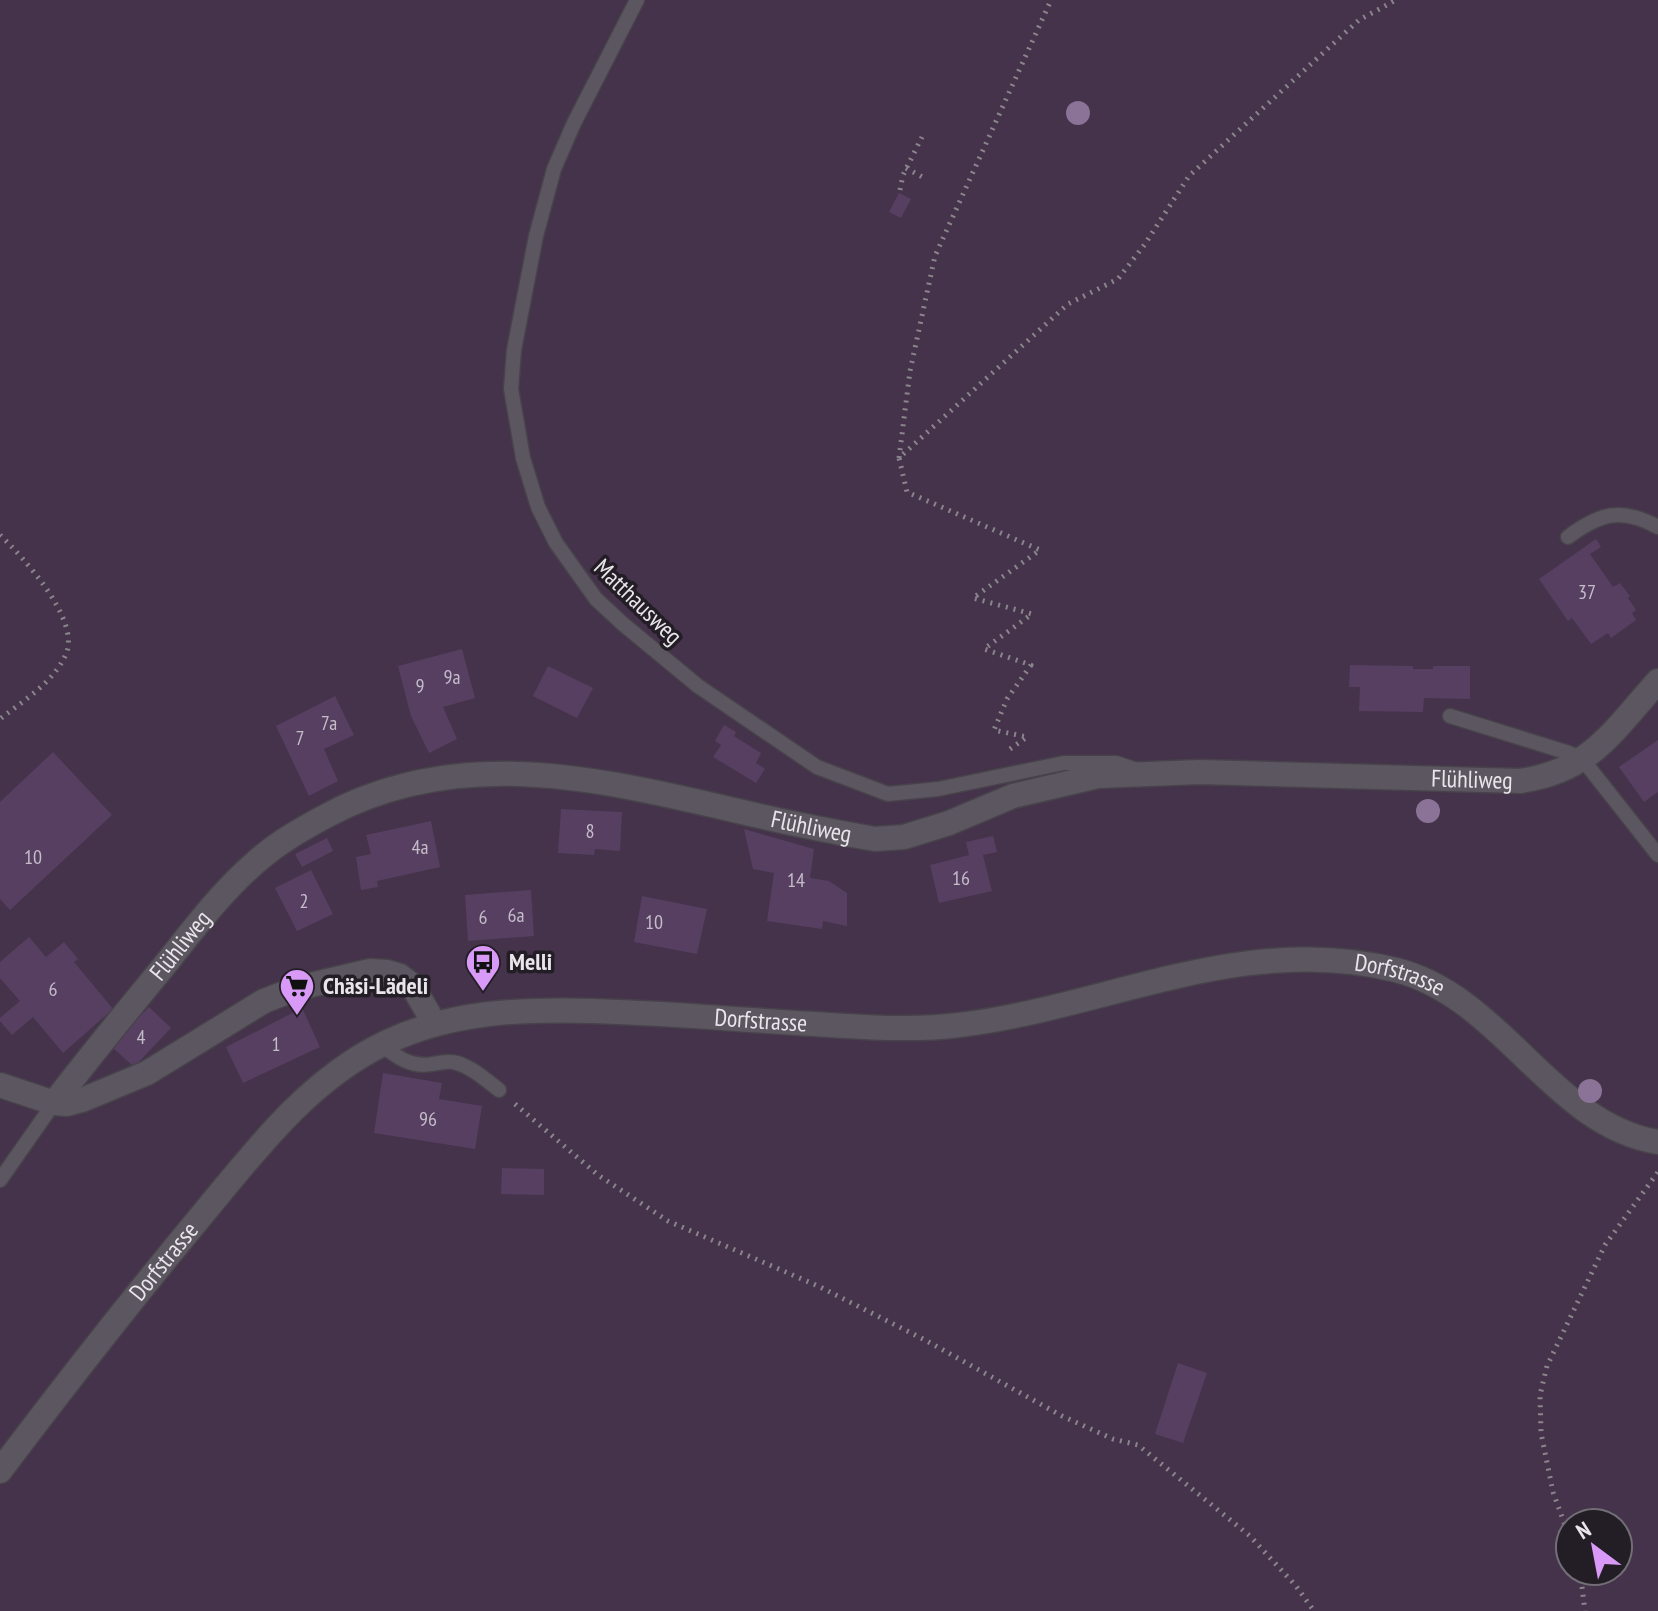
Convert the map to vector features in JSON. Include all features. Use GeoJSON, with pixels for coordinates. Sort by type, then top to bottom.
{"type":"FeatureCollection","features":[{"type":"Feature","properties":{"kind":"street","name":"Flühliweg"},"geometry":{"type":"LineString","coordinates":[[54,1103],[223,893],[256,862],[282,842],[344,806],[403,784],[471,773],[543,774],[678,797],[785,822],[889,840],[949,823],[1013,796],[1075,780],[1141,773],[1256,772],[1519,781],[1551,775],[1583,760],[1600,746],[1658,681]]}},
{"type":"Feature","properties":{"kind":"street","name":"Dorfstrasse"},"geometry":{"type":"LineString","coordinates":[[0,1471],[107,1329],[251,1156],[320,1086],[381,1044],[434,1023],[486,1013],[542,1010],[852,1026],[955,1026],[1260,960],[1312,958],[1357,962],[1402,971],[1458,999],[1489,1022],[1585,1111],[1623,1133],[1658,1142]]}},
{"type":"Feature","properties":{"kind":"street"},"geometry":{"type":"LineString","coordinates":[[0,1085],[54,1103],[82,1100],[147,1073],[264,1001],[298,988],[370,971],[400,976],[412,985],[434,1023]]}},
{"type":"Feature","properties":{"kind":"lane","name":"Matthausweg"},"geometry":{"type":"LineString","coordinates":[[637,0],[554,169],[523,298],[514,350],[511,389],[523,458],[538,507],[576,574],[614,616],[698,686],[817,767],[888,794],[938,789],[1064,763],[1116,763],[1141,773]]}},
{"type":"Feature","properties":{"kind":"lane"},"geometry":{"type":"LineString","coordinates":[[1568,537],[1590,520],[1605,515],[1634,516],[1658,527]]}},
{"type":"Feature","properties":{"kind":"lane"},"geometry":{"type":"LineString","coordinates":[[1450,716],[1583,760],[1658,855]]}},
{"type":"Feature","properties":{"kind":"lane"},"geometry":{"type":"LineString","coordinates":[[381,1044],[396,1057],[412,1063],[431,1065],[442,1061],[455,1062],[474,1070],[499,1090]]}},
{"type":"Feature","properties":{"kind":"lane"},"geometry":{"type":"LineString","coordinates":[[0,1180],[54,1103]]}},
{"type":"Feature","properties":{"kind":"path"},"geometry":{"type":"LineString","coordinates":[[979,780],[990,763],[1027,737],[994,730],[1007,699],[1031,665],[984,649],[1032,614],[973,598],[1040,550],[907,492],[899,458],[910,371],[935,256],[1051,0]]}},
{"type":"Feature","properties":{"kind":"path"},"geometry":{"type":"LineString","coordinates":[[899,458],[1068,304],[1118,279],[1189,176],[1359,20],[1396,0]]}},
{"type":"Feature","properties":{"kind":"path"},"geometry":{"type":"LineString","coordinates":[[900,190],[906,168],[922,137]]}},
{"type":"Feature","properties":{"kind":"path"},"geometry":{"type":"LineString","coordinates":[[906,168],[926,179]]}},
{"type":"Feature","properties":{"kind":"path"},"geometry":{"type":"LineString","coordinates":[[0,535],[21,555],[56,605],[70,638],[58,669],[0,719]]}},
{"type":"Feature","properties":{"kind":"path"},"geometry":{"type":"LineString","coordinates":[[499,1090],[598,1175],[668,1221],[831,1293],[925,1340],[1062,1416],[1113,1439],[1138,1445],[1250,1536],[1296,1586],[1314,1611]]}},
{"type":"Feature","properties":{"kind":"path"},"geometry":{"type":"LineString","coordinates":[[1558,1507],[1541,1433],[1540,1395],[1547,1366],[1605,1245],[1658,1172]]}},
{"type":"Feature","properties":{"kind":"path"},"geometry":{"type":"LineString","coordinates":[[1582,1587],[1585,1611]]}},
{"type":"Feature","properties":{"kind":"shaded area"},"geometry":{"type":"Polygon","coordinates":[[[0,0],[1658,0],[1658,1611],[0,1611],[0,0]]]}},
{"type":"Feature","properties":{"kind":"building"},"geometry":{"type":"Polygon","coordinates":[[[899,193],[911,199],[901,218],[889,212],[899,193]]]}},
{"type":"Feature","properties":{"kind":"building"},"geometry":{"type":"Polygon","coordinates":[[[1596,539],[1601,547],[1590,554],[1613,587],[1620,583],[1630,596],[1628,598],[1636,610],[1632,613],[1636,620],[1611,638],[1608,633],[1591,644],[1572,618],[1568,621],[1539,579],[1596,539]]]}},
{"type":"Feature","properties":{"kind":"building"},"geometry":{"type":"Polygon","coordinates":[[[462,649],[475,698],[443,707],[457,739],[429,753],[411,716],[398,666],[462,649]]]}},
{"type":"Feature","properties":{"kind":"building"},"geometry":{"type":"Polygon","coordinates":[[[1350,665],[1413,666],[1413,669],[1470,666],[1470,699],[1424,698],[1423,712],[1359,711],[1360,687],[1349,687],[1350,665]]]}},
{"type":"Feature","properties":{"kind":"building"},"geometry":{"type":"Polygon","coordinates":[[[548,666],[593,688],[577,718],[533,696],[548,666]]]}},
{"type":"Feature","properties":{"kind":"building"},"geometry":{"type":"Polygon","coordinates":[[[335,696],[354,735],[324,749],[338,781],[309,796],[276,726],[335,696]]]}},
{"type":"Feature","properties":{"kind":"building"},"geometry":{"type":"Polygon","coordinates":[[[724,725],[736,732],[734,736],[761,753],[756,763],[765,769],[756,783],[713,757],[721,745],[715,741],[724,725]]]}},
{"type":"Feature","properties":{"kind":"building"},"geometry":{"type":"Polygon","coordinates":[[[1658,740],[1658,792],[1644,802],[1619,767],[1658,740]]]}},
{"type":"Feature","properties":{"kind":"building"},"geometry":{"type":"Polygon","coordinates":[[[53,752],[112,815],[10,910],[0,899],[0,802],[53,752]]]}},
{"type":"Feature","properties":{"kind":"building"},"geometry":{"type":"Polygon","coordinates":[[[561,809],[622,812],[620,851],[595,849],[594,855],[558,853],[561,809]]]}},
{"type":"Feature","properties":{"kind":"building"},"geometry":{"type":"Polygon","coordinates":[[[431,821],[440,867],[377,881],[378,887],[361,890],[356,857],[371,854],[366,835],[431,821]]]}},
{"type":"Feature","properties":{"kind":"building"},"geometry":{"type":"Polygon","coordinates":[[[744,829],[814,849],[810,878],[829,881],[847,893],[847,926],[823,921],[822,929],[767,921],[774,873],[753,869],[744,829]]]}},
{"type":"Feature","properties":{"kind":"building"},"geometry":{"type":"Polygon","coordinates":[[[993,836],[997,852],[983,855],[992,891],[939,903],[930,865],[969,855],[966,842],[993,836]]]}},
{"type":"Feature","properties":{"kind":"building"},"geometry":{"type":"Polygon","coordinates":[[[327,838],[333,851],[302,867],[295,854],[327,838]]]}},
{"type":"Feature","properties":{"kind":"building"},"geometry":{"type":"Polygon","coordinates":[[[311,870],[333,914],[297,931],[275,888],[311,870]]]}},
{"type":"Feature","properties":{"kind":"building"},"geometry":{"type":"Polygon","coordinates":[[[531,890],[534,936],[468,941],[465,895],[531,890]]]}},
{"type":"Feature","properties":{"kind":"building"},"geometry":{"type":"Polygon","coordinates":[[[642,896],[707,909],[697,954],[634,942],[642,896]]]}},
{"type":"Feature","properties":{"kind":"building"},"geometry":{"type":"Polygon","coordinates":[[[29,937],[46,957],[64,942],[78,959],[74,962],[113,1009],[63,1053],[33,1017],[12,1035],[0,1021],[20,1001],[0,978],[0,962],[29,937]]]}},
{"type":"Feature","properties":{"kind":"building"},"geometry":{"type":"Polygon","coordinates":[[[149,1007],[171,1028],[134,1067],[111,1046],[149,1007]]]}},
{"type":"Feature","properties":{"kind":"building"},"geometry":{"type":"Polygon","coordinates":[[[302,1008],[320,1047],[243,1083],[226,1047],[302,1008]]]}},
{"type":"Feature","properties":{"kind":"building"},"geometry":{"type":"Polygon","coordinates":[[[383,1073],[442,1083],[439,1099],[482,1106],[475,1149],[374,1133],[383,1073]]]}},
{"type":"Feature","properties":{"kind":"building"},"geometry":{"type":"Polygon","coordinates":[[[502,1168],[544,1169],[544,1195],[501,1194],[502,1168]]]}},
{"type":"Feature","properties":{"kind":"building"},"geometry":{"type":"Polygon","coordinates":[[[1178,1363],[1207,1373],[1183,1443],[1155,1434],[1178,1363]]]}},
{"type":"Feature","properties":{"kind":"place","name":"Melli"},"geometry":{"type":"Point","coordinates":[483,993]}},
{"type":"Feature","properties":{"kind":"place","name":"Chäsi-Lädeli"},"geometry":{"type":"Point","coordinates":[297,1017]}}]}
